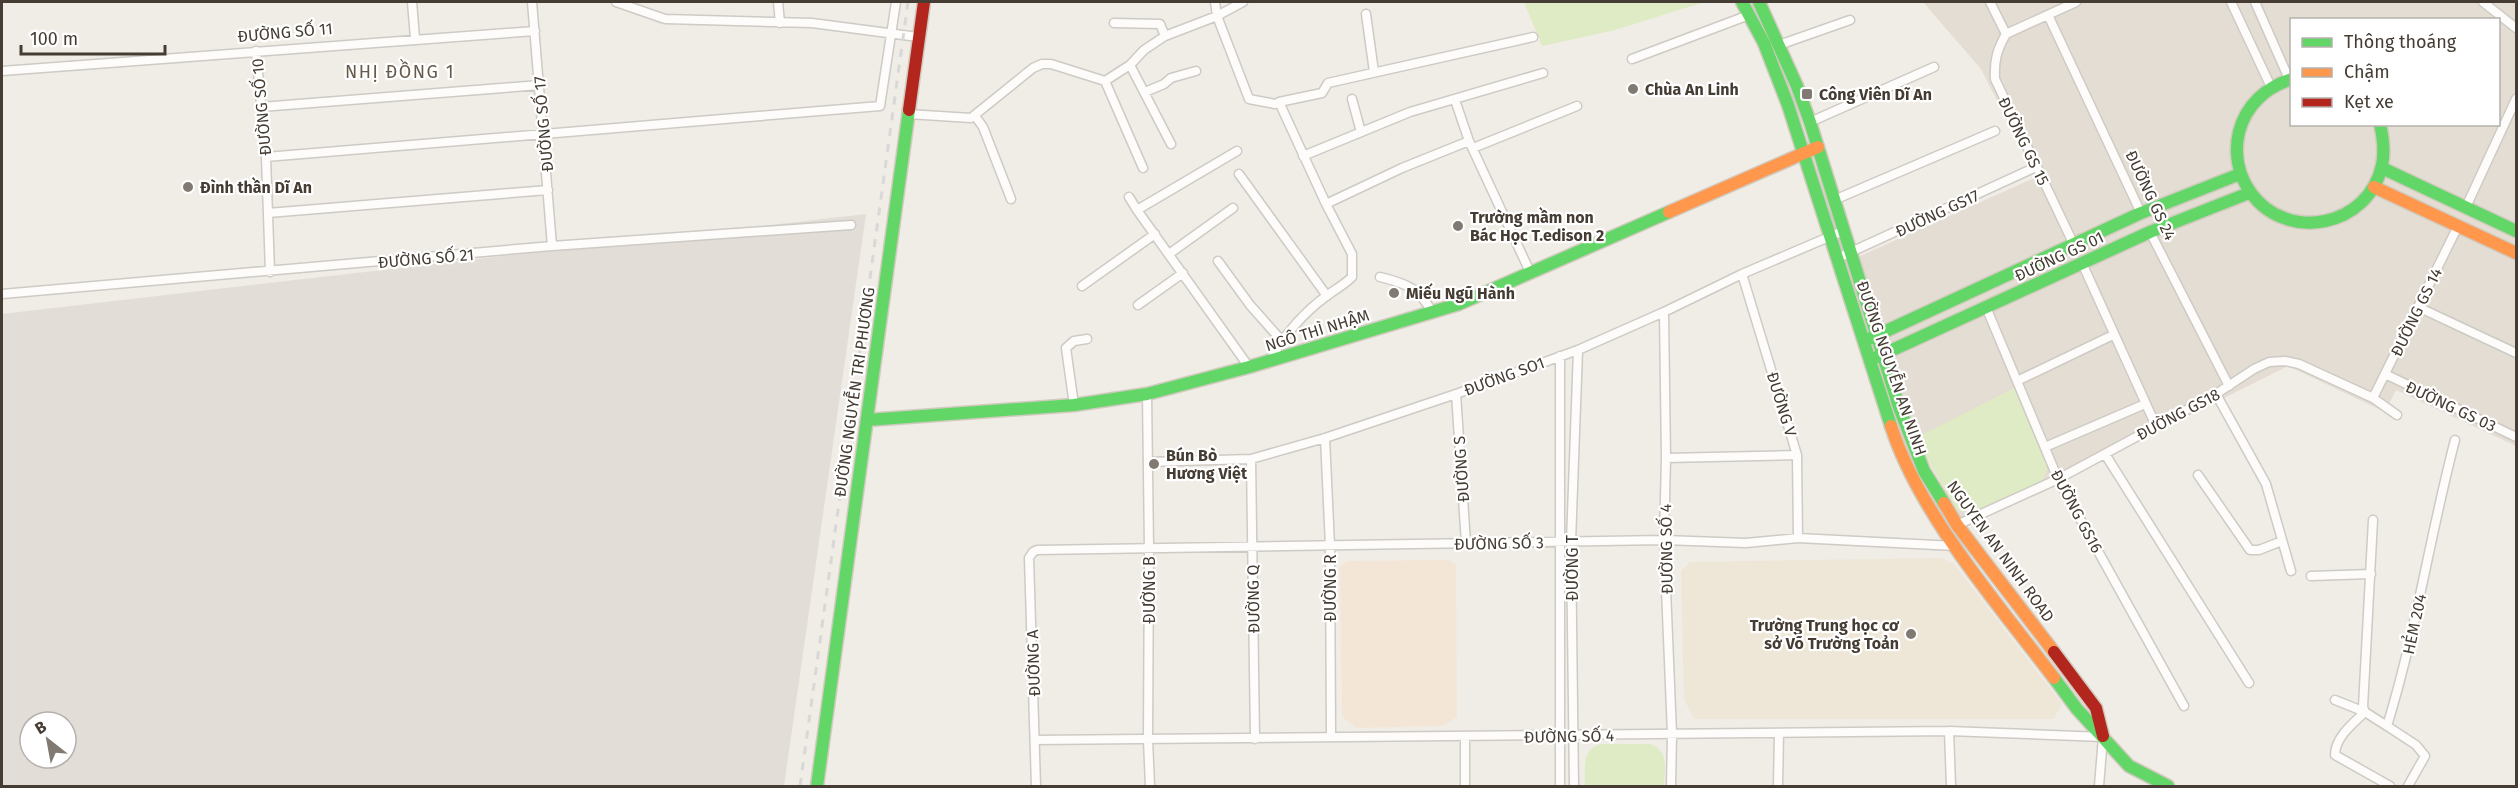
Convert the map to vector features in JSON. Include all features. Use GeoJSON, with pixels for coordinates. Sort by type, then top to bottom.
{"type":"FeatureCollection","features":[{"type":"Feature","properties":{"kind":"main road","name":"ĐƯỜNG NGUYỄN TRI PHƯƠNG"},"geometry":{"type":"LineString","coordinates":[[817,786],[924,2]]}},
{"type":"Feature","properties":{"kind":"main road","name":"ĐƯỜNG NGUYỄN AN NINH"},"geometry":{"type":"LineString","coordinates":[[1743,2],[1776,72],[1804,153],[1837,234],[1838,258],[1901,454],[1919,489],[1955,546],[2077,710],[2103,736]]}},
{"type":"Feature","properties":{"kind":"main road"},"geometry":{"type":"LineString","coordinates":[[1749,15],[1761,5]]}},
{"type":"Feature","properties":{"kind":"main road","name":"NGUYEN AN NINH ROAD"},"geometry":{"type":"LineString","coordinates":[[1761,5],[1810,122],[1834,200],[1837,234],[1851,253],[1911,441],[1924,471],[1957,525],[2096,708],[2103,736]]}},
{"type":"Feature","properties":{"kind":"main road"},"geometry":{"type":"LineString","coordinates":[[2290,79],[2271,87],[2256,100],[2244,116],[2238,135],[2236,155],[2240,174],[2249,193],[2264,208],[2282,219],[2302,224],[2324,223],[2344,216],[2361,204],[2374,188],[2382,168],[2384,146],[2380,126]]}},
{"type":"Feature","properties":{"kind":"main road","name":"NGÔ THÌ NHẬM"},"geometry":{"type":"LineString","coordinates":[[867,420],[1074,405],[1148,394],[1269,362],[1459,304],[1818,147]]}},
{"type":"Feature","properties":{"kind":"main road"},"geometry":{"type":"LineString","coordinates":[[2382,168],[2517,231]]}},
{"type":"Feature","properties":{"kind":"main road","name":"ĐƯỜNG GS 01"},"geometry":{"type":"LineString","coordinates":[[1864,341],[2141,213],[2240,174]]}},
{"type":"Feature","properties":{"kind":"main road"},"geometry":{"type":"LineString","coordinates":[[2374,188],[2517,254]]}},
{"type":"Feature","properties":{"kind":"main road","name":"ĐƯỜNG GS 01"},"geometry":{"type":"LineString","coordinates":[[1870,360],[2150,232],[2249,193]]}},
{"type":"Feature","properties":{"kind":"main road"},"geometry":{"type":"LineString","coordinates":[[2458,226],[2466,207]]}},
{"type":"Feature","properties":{"kind":"main road","name":"ĐƯỜNG GS 24"},"geometry":{"type":"LineString","coordinates":[[2141,213],[2150,232]]}},
{"type":"Feature","properties":{"kind":"main road"},"geometry":{"type":"LineString","coordinates":[[2074,245],[2082,263]]}},
{"type":"Feature","properties":{"kind":"main road"},"geometry":{"type":"LineString","coordinates":[[1978,289],[1986,307]]}},
{"type":"Feature","properties":{"kind":"main road"},"geometry":{"type":"LineString","coordinates":[[1945,532],[1957,525]]}},
{"type":"Feature","properties":{"kind":"main road"},"geometry":{"type":"LineString","coordinates":[[2103,736],[2129,766],[2168,786]]}},
{"type":"Feature","properties":{"kind":"street"},"geometry":{"type":"LineString","coordinates":[[412,2],[415,38]]}},
{"type":"Feature","properties":{"kind":"street","name":"ĐƯỜNG SỐ 17"},"geometry":{"type":"LineString","coordinates":[[532,2],[552,246]]}},
{"type":"Feature","properties":{"kind":"street"},"geometry":{"type":"LineString","coordinates":[[616,2],[665,19],[812,23],[918,37]]}},
{"type":"Feature","properties":{"kind":"street"},"geometry":{"type":"LineString","coordinates":[[778,2],[780,23]]}},
{"type":"Feature","properties":{"kind":"street"},"geometry":{"type":"LineString","coordinates":[[266,157],[880,106],[896,2]]}},
{"type":"Feature","properties":{"kind":"street"},"geometry":{"type":"LineString","coordinates":[[1215,2],[1217,16],[1249,99],[1275,104]]}},
{"type":"Feature","properties":{"kind":"street"},"geometry":{"type":"LineString","coordinates":[[1105,81],[1165,36],[1217,16],[1243,2]]}},
{"type":"Feature","properties":{"kind":"street"},"geometry":{"type":"LineString","coordinates":[[1990,2],[2006,34],[2074,2]]}},
{"type":"Feature","properties":{"kind":"street"},"geometry":{"type":"LineString","coordinates":[[2231,2],[2271,87]]}},
{"type":"Feature","properties":{"kind":"street"},"geometry":{"type":"LineString","coordinates":[[2255,2],[2290,79]]}},
{"type":"Feature","properties":{"kind":"street"},"geometry":{"type":"LineString","coordinates":[[2483,2],[2517,28]]}},
{"type":"Feature","properties":{"kind":"street"},"geometry":{"type":"LineString","coordinates":[[1366,14],[1374,72]]}},
{"type":"Feature","properties":{"kind":"street"},"geometry":{"type":"LineString","coordinates":[[1632,59],[1749,15]]}},
{"type":"Feature","properties":{"kind":"street","name":"ĐƯỜNG GS 24"},"geometry":{"type":"LineString","coordinates":[[2048,15],[2141,213]]}},
{"type":"Feature","properties":{"kind":"street"},"geometry":{"type":"LineString","coordinates":[[1779,45],[1850,20]]}},
{"type":"Feature","properties":{"kind":"street"},"geometry":{"type":"LineString","coordinates":[[1114,23],[1161,24],[1165,36]]}},
{"type":"Feature","properties":{"kind":"street","name":"ĐƯỜNG SỐ 11"},"geometry":{"type":"LineString","coordinates":[[2,71],[415,38],[535,31]]}},
{"type":"Feature","properties":{"kind":"street","name":"ĐƯỜNG GS 15"},"geometry":{"type":"LineString","coordinates":[[2006,34],[1994,61],[1995,79],[2074,245]]}},
{"type":"Feature","properties":{"kind":"street"},"geometry":{"type":"LineString","coordinates":[[1269,362],[1281,340],[1307,312],[1352,277],[1353,266],[1349,246],[1326,204],[1279,102],[1322,93],[1328,82],[1533,37]]}},
{"type":"Feature","properties":{"kind":"street","name":"ĐƯỜNG SỐ 10"},"geometry":{"type":"LineString","coordinates":[[256,51],[266,157],[270,272]]}},
{"type":"Feature","properties":{"kind":"street"},"geometry":{"type":"LineString","coordinates":[[908,114],[975,116],[1033,68],[1042,64],[1063,67],[1105,81],[1143,168]]}},
{"type":"Feature","properties":{"kind":"street"},"geometry":{"type":"LineString","coordinates":[[1130,64],[1170,144]]}},
{"type":"Feature","properties":{"kind":"street"},"geometry":{"type":"LineString","coordinates":[[1810,122],[1934,68]]}},
{"type":"Feature","properties":{"kind":"street"},"geometry":{"type":"LineString","coordinates":[[1145,92],[1164,84],[1171,78],[1196,71]]}},
{"type":"Feature","properties":{"kind":"street"},"geometry":{"type":"LineString","coordinates":[[1304,156],[1410,112],[1542,73]]}},
{"type":"Feature","properties":{"kind":"street"},"geometry":{"type":"LineString","coordinates":[[261,107],[540,86]]}},
{"type":"Feature","properties":{"kind":"street"},"geometry":{"type":"LineString","coordinates":[[1352,99],[1361,132]]}},
{"type":"Feature","properties":{"kind":"street"},"geometry":{"type":"LineString","coordinates":[[2466,207],[2517,99]]}},
{"type":"Feature","properties":{"kind":"street"},"geometry":{"type":"LineString","coordinates":[[1455,100],[1471,145],[1530,273]]}},
{"type":"Feature","properties":{"kind":"street"},"geometry":{"type":"LineString","coordinates":[[1326,204],[1402,168],[1577,106]]}},
{"type":"Feature","properties":{"kind":"street"},"geometry":{"type":"LineString","coordinates":[[975,116],[983,127],[1011,199]]}},
{"type":"Feature","properties":{"kind":"street"},"geometry":{"type":"LineString","coordinates":[[1834,200],[1995,131]]}},
{"type":"Feature","properties":{"kind":"street"},"geometry":{"type":"LineString","coordinates":[[1137,210],[1237,151]]}},
{"type":"Feature","properties":{"kind":"street","name":"ĐƯỜNG GS17"},"geometry":{"type":"LineString","coordinates":[[1838,258],[2037,167]]}},
{"type":"Feature","properties":{"kind":"street"},"geometry":{"type":"LineString","coordinates":[[1239,174],[1327,296]]}},
{"type":"Feature","properties":{"kind":"street"},"geometry":{"type":"LineString","coordinates":[[268,213],[548,190]]}},
{"type":"Feature","properties":{"kind":"street"},"geometry":{"type":"LineString","coordinates":[[1130,197],[1249,367]]}},
{"type":"Feature","properties":{"kind":"street"},"geometry":{"type":"LineString","coordinates":[[1169,254],[1233,208]]}},
{"type":"Feature","properties":{"kind":"street","name":"ĐƯỜNG SỐ 21"},"geometry":{"type":"LineString","coordinates":[[2,294],[552,246],[851,225]]}},
{"type":"Feature","properties":{"kind":"street","name":"ĐƯỜNG GS 14"},"geometry":{"type":"LineString","coordinates":[[2373,398],[2458,226]]}},
{"type":"Feature","properties":{"kind":"street","name":"ĐƯỜNG GS 24"},"geometry":{"type":"LineString","coordinates":[[2150,232],[2229,387]]}},
{"type":"Feature","properties":{"kind":"street"},"geometry":{"type":"LineString","coordinates":[[1082,286],[1155,234]]}},
{"type":"Feature","properties":{"kind":"street","name":"ĐƯỜNG SO1"},"geometry":{"type":"LineString","coordinates":[[1149,462],[1251,459],[1325,438],[1578,350],[1742,274],[1837,234]]}},
{"type":"Feature","properties":{"kind":"street"},"geometry":{"type":"LineString","coordinates":[[1218,261],[1250,305],[1281,340]]}},
{"type":"Feature","properties":{"kind":"street"},"geometry":{"type":"LineString","coordinates":[[2082,263],[2156,426]]}},
{"type":"Feature","properties":{"kind":"street"},"geometry":{"type":"LineString","coordinates":[[1138,305],[1183,273]]}},
{"type":"Feature","properties":{"kind":"street","name":"ĐƯỜNG V"},"geometry":{"type":"LineString","coordinates":[[1742,274],[1797,455],[1797,538]]}},
{"type":"Feature","properties":{"kind":"street"},"geometry":{"type":"LineString","coordinates":[[1380,277],[1404,283],[1426,300],[1432,312]]}},
{"type":"Feature","properties":{"kind":"street","name":"ĐƯỜNG GS16"},"geometry":{"type":"LineString","coordinates":[[1986,307],[2058,479],[2184,706]]}},
{"type":"Feature","properties":{"kind":"street"},"geometry":{"type":"LineString","coordinates":[[2418,307],[2517,353]]}},
{"type":"Feature","properties":{"kind":"street","name":"ĐƯỜNG SỐ 4"},"geometry":{"type":"LineString","coordinates":[[1664,312],[1666,458],[1664,540],[1672,734],[1671,786]]}},
{"type":"Feature","properties":{"kind":"street"},"geometry":{"type":"LineString","coordinates":[[2018,381],[2113,335]]}},
{"type":"Feature","properties":{"kind":"street"},"geometry":{"type":"LineString","coordinates":[[1074,405],[1066,348],[1074,341],[1087,339]]}},
{"type":"Feature","properties":{"kind":"street","name":"ĐƯỜNG T"},"geometry":{"type":"LineString","coordinates":[[1574,786],[1571,542],[1578,350]]}},
{"type":"Feature","properties":{"kind":"street","name":"ĐƯỜNG T"},"geometry":{"type":"LineString","coordinates":[[1560,356],[1560,786]]}},
{"type":"Feature","properties":{"kind":"street","name":"ĐƯỜNG GS18"},"geometry":{"type":"LineString","coordinates":[[1957,525],[2058,479],[2229,387],[2261,365],[2285,361],[2299,364],[2373,398],[2397,416]]}},
{"type":"Feature","properties":{"kind":"street","name":"ĐƯỜNG GS 03"},"geometry":{"type":"LineString","coordinates":[[2385,374],[2517,437]]}},
{"type":"Feature","properties":{"kind":"street","name":"ĐƯỜNG B"},"geometry":{"type":"LineString","coordinates":[[1148,394],[1150,786]]}},
{"type":"Feature","properties":{"kind":"street","name":"ĐƯỜNG S"},"geometry":{"type":"LineString","coordinates":[[1456,394],[1466,543]]}},
{"type":"Feature","properties":{"kind":"street"},"geometry":{"type":"LineString","coordinates":[[2216,394],[2266,484],[2290,571]]}},
{"type":"Feature","properties":{"kind":"street"},"geometry":{"type":"LineString","coordinates":[[2045,447],[2145,404]]}},
{"type":"Feature","properties":{"kind":"street","name":"ĐƯỜNG R"},"geometry":{"type":"LineString","coordinates":[[1325,438],[1330,546],[1331,737]]}},
{"type":"Feature","properties":{"kind":"street","name":"HẺM 204"},"geometry":{"type":"LineString","coordinates":[[2387,726],[2402,676],[2438,503],[2455,440]]}},
{"type":"Feature","properties":{"kind":"street"},"geometry":{"type":"LineString","coordinates":[[2105,454],[2249,683]]}},
{"type":"Feature","properties":{"kind":"street"},"geometry":{"type":"LineString","coordinates":[[1666,458],[1797,455]]}},
{"type":"Feature","properties":{"kind":"street","name":"ĐƯỜNG Q"},"geometry":{"type":"LineString","coordinates":[[1251,459],[1255,739]]}},
{"type":"Feature","properties":{"kind":"street"},"geometry":{"type":"LineString","coordinates":[[2198,476],[2250,549],[2259,550],[2282,541]]}},
{"type":"Feature","properties":{"kind":"street"},"geometry":{"type":"LineString","coordinates":[[2373,520],[2365,712],[2348,728],[2335,747],[2335,755],[2390,786]]}},
{"type":"Feature","properties":{"kind":"street","name":"ĐƯỜNG SỐ 3"},"geometry":{"type":"LineString","coordinates":[[1043,549],[1664,540],[1746,543],[1797,538],[1955,546]]}},
{"type":"Feature","properties":{"kind":"street","name":"ĐƯỜNG A"},"geometry":{"type":"LineString","coordinates":[[1036,786],[1029,558],[1033,552],[1043,549]]}},
{"type":"Feature","properties":{"kind":"street"},"geometry":{"type":"LineString","coordinates":[[2311,576],[2371,574]]}},
{"type":"Feature","properties":{"kind":"street"},"geometry":{"type":"LineString","coordinates":[[2334,700],[2365,712],[2416,745],[2425,756],[2408,786]]}},
{"type":"Feature","properties":{"kind":"street"},"geometry":{"type":"LineString","coordinates":[[1948,731],[1951,786]]}},
{"type":"Feature","properties":{"kind":"street","name":"ĐƯỜNG SỐ 4"},"geometry":{"type":"LineString","coordinates":[[1035,740],[1948,731],[2103,736]]}},
{"type":"Feature","properties":{"kind":"street"},"geometry":{"type":"LineString","coordinates":[[1778,786],[1779,733]]}},
{"type":"Feature","properties":{"kind":"street"},"geometry":{"type":"LineString","coordinates":[[2099,786],[2103,736]]}},
{"type":"Feature","properties":{"kind":"street"},"geometry":{"type":"LineString","coordinates":[[1465,737],[1465,786]]}},
{"type":"Feature","properties":{"kind":"shaded area"},"geometry":{"type":"Polygon","coordinates":[[[1923,2],[2516,2],[2516,446],[2396,390],[2385,412],[2288,366],[1966,527],[1914,435],[1858,257],[2036,177],[1981,69],[1923,2]]]}},
{"type":"Feature","properties":{"kind":"shaded area"},"geometry":{"type":"Polygon","coordinates":[[[866,214],[784,786],[2,786],[2,314],[866,214]]]}},
{"type":"Feature","properties":{"kind":"shaded area","name":"Trường Trung học cơ sở Võ Trường Toản"},"geometry":{"type":"Polygon","coordinates":[[[1941,558],[1954,564],[2062,704],[2053,719],[1694,719],[1684,699],[1681,571],[1690,562],[1941,558]]]}},
{"type":"Feature","properties":{"kind":"shaded area"},"geometry":{"type":"Polygon","coordinates":[[[1449,560],[1456,565],[1457,717],[1442,726],[1356,728],[1342,716],[1340,567],[1348,561],[1449,560]]]}},
{"type":"Feature","properties":{"kind":"green space"},"geometry":{"type":"Polygon","coordinates":[[[1524,2],[1705,2],[1611,31],[1542,46],[1524,2]]]}},
{"type":"Feature","properties":{"kind":"green space"},"geometry":{"type":"Polygon","coordinates":[[[2014,388],[2049,465],[2041,483],[1975,512],[1957,511],[1916,438],[2014,388]]]}},
{"type":"Feature","properties":{"kind":"green space"},"geometry":{"type":"Polygon","coordinates":[[[1601,744],[1650,744],[1656,747],[1663,756],[1664,786],[1585,786],[1587,755],[1590,750],[1601,744]]]}},
{"type":"Feature","properties":{"kind":"railway"},"geometry":{"type":"LineString","coordinates":[[800,786],[908,2]]}},
{"type":"Feature","properties":{"kind":"traffic: fast"},"geometry":{"type":"LineString","coordinates":[[1742,2],[1764,43],[1788,105],[1891,426]]}},
{"type":"Feature","properties":{"kind":"traffic: fast"},"geometry":{"type":"LineString","coordinates":[[1759,2],[1797,86],[1810,122],[1899,407],[1924,471],[1944,503]]}},
{"type":"Feature","properties":{"kind":"traffic: fast"},"geometry":{"type":"LineString","coordinates":[[2290,80],[2258,98],[2247,113],[2239,132],[2237,148],[2240,171],[2251,193],[2266,209],[2285,218],[2305,222],[2325,221],[2344,214],[2361,203],[2374,186],[2382,165],[2383,144],[2380,126]]}},
{"type":"Feature","properties":{"kind":"traffic: fast"},"geometry":{"type":"LineString","coordinates":[[817,786],[909,110]]}},
{"type":"Feature","properties":{"kind":"traffic: fast"},"geometry":{"type":"LineString","coordinates":[[2382,168],[2516,231]]}},
{"type":"Feature","properties":{"kind":"traffic: fast"},"geometry":{"type":"LineString","coordinates":[[1871,338],[2141,213],[2240,174]]}},
{"type":"Feature","properties":{"kind":"traffic: fast"},"geometry":{"type":"LineString","coordinates":[[1877,357],[2150,232],[2249,193]]}},
{"type":"Feature","properties":{"kind":"traffic: fast"},"geometry":{"type":"LineString","coordinates":[[867,420],[1074,405],[1147,394],[1249,367],[1459,304],[1669,212]]}},
{"type":"Feature","properties":{"kind":"traffic: fast"},"geometry":{"type":"LineString","coordinates":[[2054,678],[2077,709],[2129,766],[2168,786]]}},
{"type":"Feature","properties":{"kind":"traffic: slow"},"geometry":{"type":"LineString","coordinates":[[1669,212],[1818,147]]}},
{"type":"Feature","properties":{"kind":"traffic: slow"},"geometry":{"type":"LineString","coordinates":[[2374,187],[2516,253]]}},
{"type":"Feature","properties":{"kind":"traffic: slow"},"geometry":{"type":"LineString","coordinates":[[1891,426],[1920,492],[1940,525],[1985,589],[2054,678]]}},
{"type":"Feature","properties":{"kind":"traffic: slow"},"geometry":{"type":"LineString","coordinates":[[1944,503],[1957,525],[2054,652]]}},
{"type":"Feature","properties":{"kind":"traffic: jam"},"geometry":{"type":"LineString","coordinates":[[909,110],[924,2]]}},
{"type":"Feature","properties":{"kind":"traffic: jam"},"geometry":{"type":"LineString","coordinates":[[2054,652],[2096,708],[2103,736]]}},
{"type":"Feature","properties":{"kind":"place","name":"Chùa An Linh"},"geometry":{"type":"Point","coordinates":[1633,89]}},
{"type":"Feature","properties":{"kind":"place","name":"Công Viên Dĩ An"},"geometry":{"type":"Point","coordinates":[1807,94]}},
{"type":"Feature","properties":{"kind":"place","name":"Đình thần Dĩ An"},"geometry":{"type":"Point","coordinates":[188,187]}},
{"type":"Feature","properties":{"kind":"place","name":"Trường mầm non Bác Học T.edison 2"},"geometry":{"type":"Point","coordinates":[1458,226]}},
{"type":"Feature","properties":{"kind":"place","name":"Miếu Ngũ Hành"},"geometry":{"type":"Point","coordinates":[1394,293]}},
{"type":"Feature","properties":{"kind":"place","name":"Bún Bò Hương Việt"},"geometry":{"type":"Point","coordinates":[1154,464]}},
{"type":"Feature","properties":{"kind":"place","name":"Trường Trung học cơ sở Võ Trường Toản"},"geometry":{"type":"Point","coordinates":[1911,634]}},
{"type":"Feature","properties":{"kind":"district","name":"NHỊ ĐỒNG 1"},"geometry":{"type":"Point","coordinates":[400,72]}}]}
